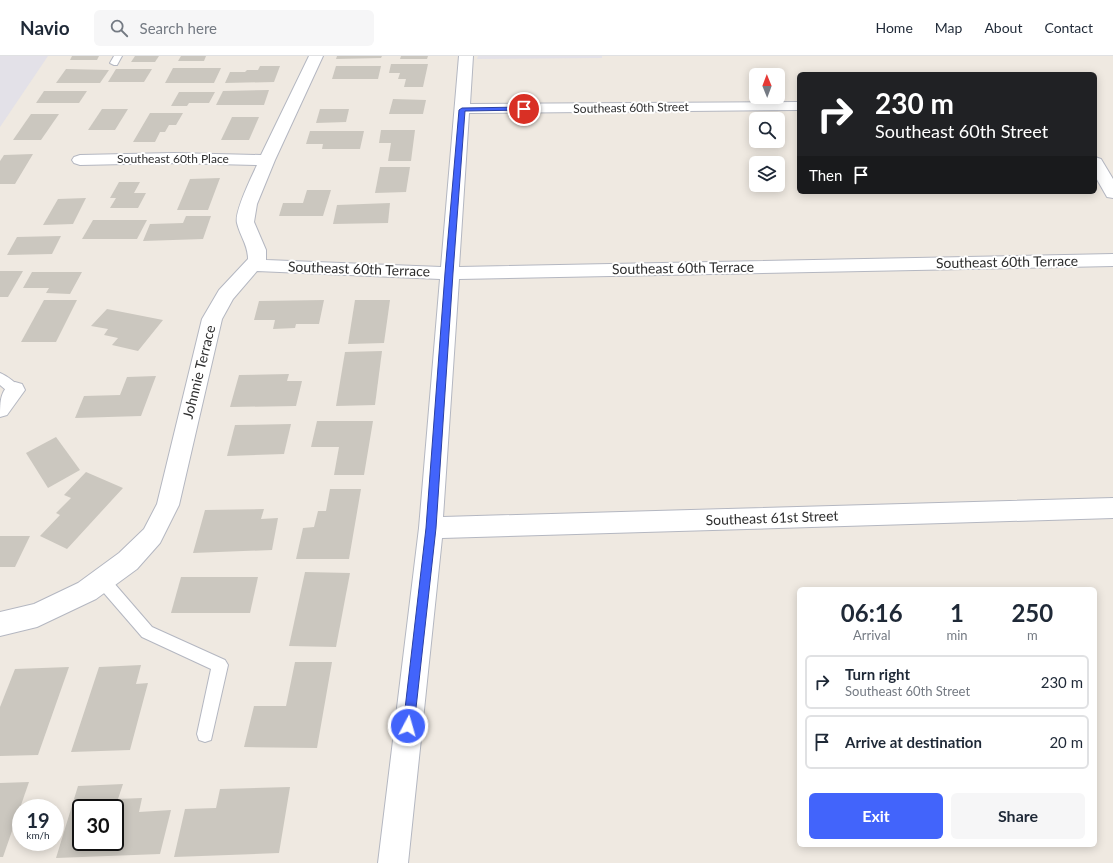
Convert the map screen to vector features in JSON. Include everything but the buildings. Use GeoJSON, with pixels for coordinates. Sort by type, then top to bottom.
{"type":"FeatureCollection","features":[{"type":"Feature","properties":{"kind":"street","name":"Johnnie Terrace"},"geometry":{"type":"LineString","coordinates":[[0,624],[37,615],[87,591],[128,561],[152,536],[168,505],[212,319],[226,295],[257,260],[257,250],[245,222],[249,204],[267,160],[316,56]]}},
{"type":"Feature","properties":{"kind":"street"},"geometry":{"type":"LineString","coordinates":[[393,863],[431,528],[466,56]]}},
{"type":"Feature","properties":{"kind":"street","name":"Southeast 60th Street"},"geometry":{"type":"LineString","coordinates":[[462,110],[797,106]]}},
{"type":"Feature","properties":{"kind":"street","name":"Southeast 60th Place"},"geometry":{"type":"LineString","coordinates":[[80,160],[174,158],[267,160]]}},
{"type":"Feature","properties":{"kind":"street"},"geometry":{"type":"LineString","coordinates":[[1097,165],[1113,193]]}},
{"type":"Feature","properties":{"kind":"street","name":"Southeast 60th Terrace"},"geometry":{"type":"LineString","coordinates":[[252,265],[449,273],[1113,260]]}},
{"type":"Feature","properties":{"kind":"street"},"geometry":{"type":"LineString","coordinates":[[0,408],[8,384]]}},
{"type":"Feature","properties":{"kind":"street","name":"Southeast 61st Street"},"geometry":{"type":"LineString","coordinates":[[431,528],[1113,508]]}},
{"type":"Feature","properties":{"kind":"lane"},"geometry":{"type":"LineString","coordinates":[[102,580],[147,632],[220,665],[206,734]]}},
{"type":"Feature","properties":{"kind":"shaded area"},"geometry":{"type":"Polygon","coordinates":[[[0,56],[48,56],[0,127],[0,56]]]}},
{"type":"Feature","properties":{"kind":"shaded area"},"geometry":{"type":"Polygon","coordinates":[[[478,56],[602,56],[602,58],[477,59],[478,56]]]}},
{"type":"Feature","properties":{"kind":"route"},"geometry":{"type":"LineString","coordinates":[[408,726],[431,528],[462,110],[524,109]]}}]}
